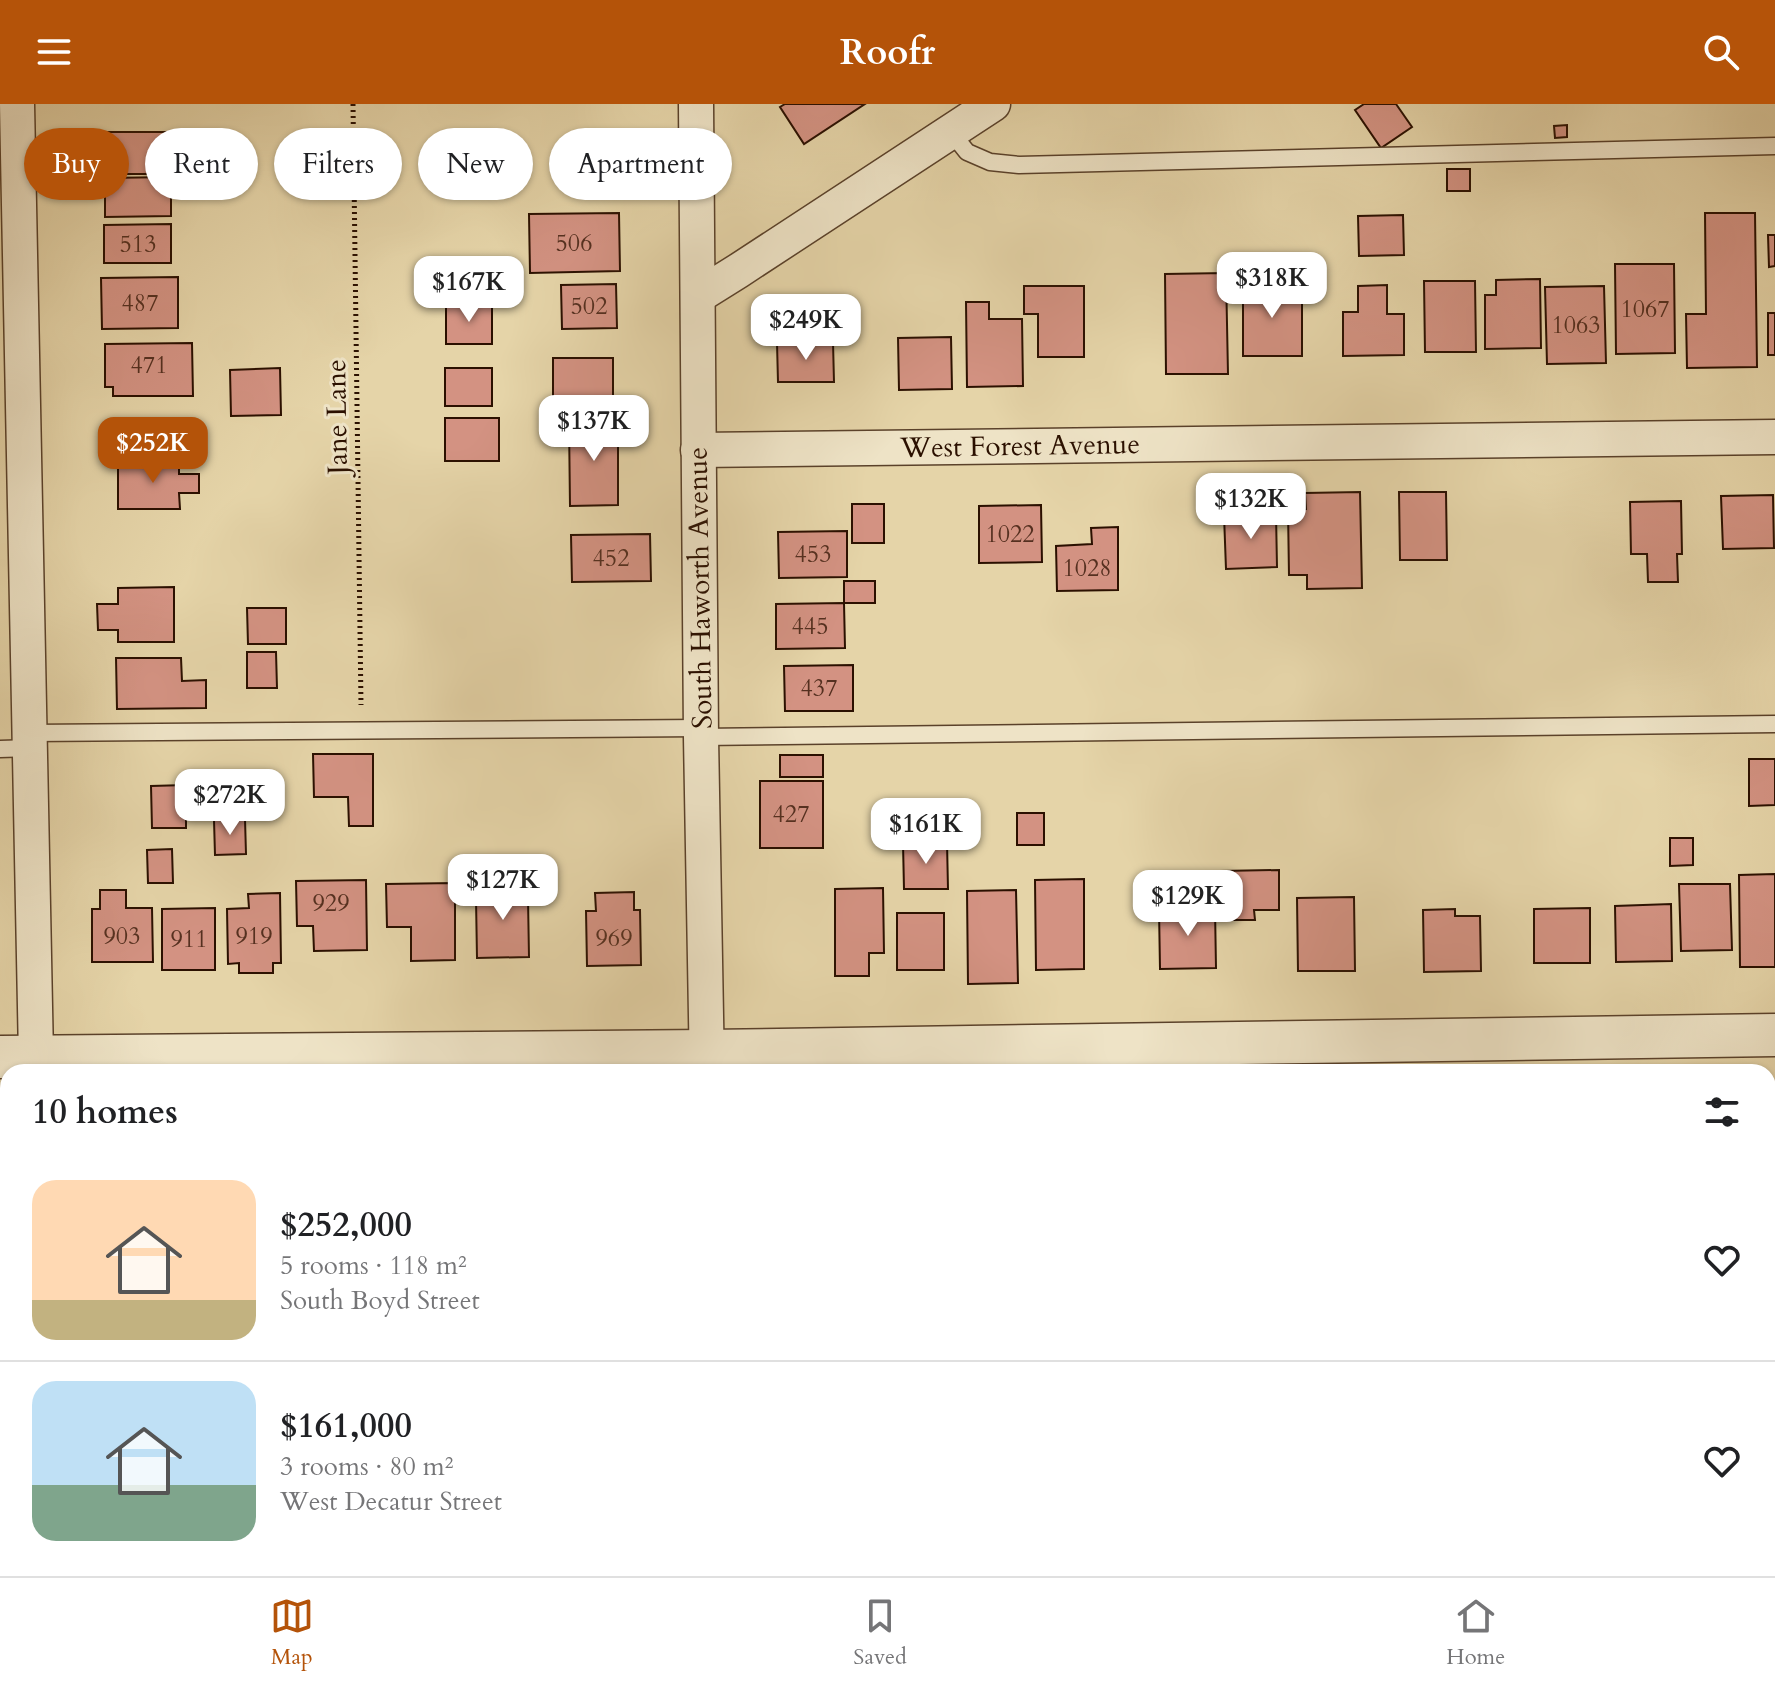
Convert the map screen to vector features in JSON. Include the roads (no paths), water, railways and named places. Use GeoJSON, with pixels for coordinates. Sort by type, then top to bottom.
{"type":"FeatureCollection","features":[{"type":"Feature","properties":{"kind":"street"},"geometry":{"type":"LineString","coordinates":[[17,104],[9,231],[20,743],[18,1057],[707,1061],[1775,1035]]}},
{"type":"Feature","properties":{"kind":"street","name":"South Haworth Avenue"},"geometry":{"type":"LineString","coordinates":[[696,104],[707,1061]]}},
{"type":"Feature","properties":{"kind":"street"},"geometry":{"type":"LineString","coordinates":[[698,296],[993,104]]}},
{"type":"Feature","properties":{"kind":"street","name":"West Forest Avenue"},"geometry":{"type":"LineString","coordinates":[[698,450],[1775,437]]}},
{"type":"Feature","properties":{"kind":"lane"},"geometry":{"type":"LineString","coordinates":[[951,132],[967,152],[990,162],[1019,165],[1775,146]]}},
{"type":"Feature","properties":{"kind":"lane"},"geometry":{"type":"LineString","coordinates":[[20,743],[361,730],[701,732],[1775,724]]}}]}
